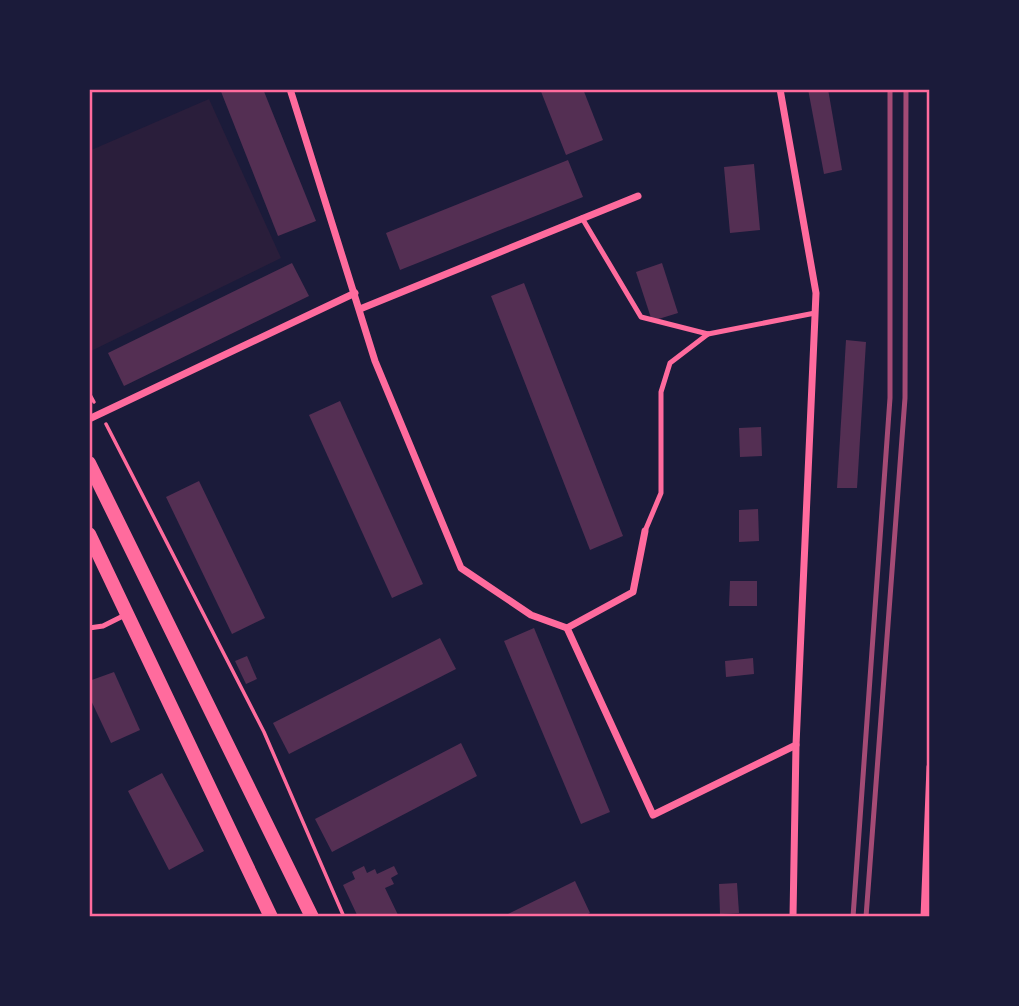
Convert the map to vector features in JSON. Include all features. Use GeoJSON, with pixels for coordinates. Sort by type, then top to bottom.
{"type":"FeatureCollection","features":[{"type":"Feature","properties":{"kind":"main road"},"geometry":{"type":"LineString","coordinates":[[89,463],[312,917]]}},
{"type":"Feature","properties":{"kind":"main road"},"geometry":{"type":"LineString","coordinates":[[89,534],[271,917]]}},
{"type":"Feature","properties":{"kind":"street"},"geometry":{"type":"LineString","coordinates":[[290,89],[375,361],[461,568],[531,615],[567,628],[653,815],[796,745]]}},
{"type":"Feature","properties":{"kind":"street"},"geometry":{"type":"LineString","coordinates":[[780,89],[816,293],[796,745],[793,917]]}},
{"type":"Feature","properties":{"kind":"street"},"geometry":{"type":"LineString","coordinates":[[360,309],[638,196]]}},
{"type":"Feature","properties":{"kind":"street"},"geometry":{"type":"LineString","coordinates":[[89,419],[355,293]]}},
{"type":"Feature","properties":{"kind":"street"},"geometry":{"type":"LineString","coordinates":[[567,628],[634,592],[645,531]]}},
{"type":"Feature","properties":{"kind":"street"},"geometry":{"type":"LineString","coordinates":[[924,917],[930,767]]}},
{"type":"Feature","properties":{"kind":"lane"},"geometry":{"type":"LineString","coordinates":[[582,218],[641,317],[708,334],[815,313]]}},
{"type":"Feature","properties":{"kind":"lane"},"geometry":{"type":"LineString","coordinates":[[645,531],[661,493],[661,392],[670,363],[708,334]]}},
{"type":"Feature","properties":{"kind":"lane"},"geometry":{"type":"LineString","coordinates":[[89,628],[103,626],[126,615]]}},
{"type":"Feature","properties":{"kind":"path"},"geometry":{"type":"LineString","coordinates":[[89,393],[264,732],[344,917]]}},
{"type":"Feature","properties":{"kind":"shaded area"},"geometry":{"type":"Polygon","coordinates":[[[209,99],[281,258],[89,352],[89,151],[209,99]]]}},
{"type":"Feature","properties":{"kind":"building"},"geometry":{"type":"Polygon","coordinates":[[[220,89],[263,89],[316,221],[278,236],[220,89]]]}},
{"type":"Feature","properties":{"kind":"building"},"geometry":{"type":"Polygon","coordinates":[[[540,89],[583,89],[603,140],[566,155],[540,89]]]}},
{"type":"Feature","properties":{"kind":"building"},"geometry":{"type":"Polygon","coordinates":[[[808,89],[828,89],[842,170],[824,174],[808,89]]]}},
{"type":"Feature","properties":{"kind":"building"},"geometry":{"type":"Polygon","coordinates":[[[568,160],[583,197],[400,270],[386,233],[568,160]]]}},
{"type":"Feature","properties":{"kind":"building"},"geometry":{"type":"Polygon","coordinates":[[[754,164],[760,230],[730,233],[724,167],[754,164]]]}},
{"type":"Feature","properties":{"kind":"building"},"geometry":{"type":"Polygon","coordinates":[[[292,263],[309,296],[124,386],[108,353],[292,263]]]}},
{"type":"Feature","properties":{"kind":"building"},"geometry":{"type":"Polygon","coordinates":[[[662,263],[678,313],[652,321],[636,272],[662,263]]]}},
{"type":"Feature","properties":{"kind":"building"},"geometry":{"type":"Polygon","coordinates":[[[524,283],[623,536],[590,550],[491,296],[524,283]]]}},
{"type":"Feature","properties":{"kind":"building"},"geometry":{"type":"Polygon","coordinates":[[[846,340],[866,342],[857,488],[837,488],[846,340]]]}},
{"type":"Feature","properties":{"kind":"building"},"geometry":{"type":"Polygon","coordinates":[[[340,401],[423,584],[392,598],[309,415],[340,401]]]}},
{"type":"Feature","properties":{"kind":"building"},"geometry":{"type":"Polygon","coordinates":[[[761,427],[762,456],[740,457],[739,428],[761,427]]]}},
{"type":"Feature","properties":{"kind":"building"},"geometry":{"type":"Polygon","coordinates":[[[199,481],[265,618],[232,634],[166,497],[199,481]]]}},
{"type":"Feature","properties":{"kind":"building"},"geometry":{"type":"Polygon","coordinates":[[[758,509],[759,541],[739,542],[739,510],[758,509]]]}},
{"type":"Feature","properties":{"kind":"building"},"geometry":{"type":"Polygon","coordinates":[[[730,581],[757,581],[757,606],[729,606],[730,581]]]}},
{"type":"Feature","properties":{"kind":"building"},"geometry":{"type":"Polygon","coordinates":[[[534,628],[610,812],[581,824],[504,641],[534,628]]]}},
{"type":"Feature","properties":{"kind":"building"},"geometry":{"type":"Polygon","coordinates":[[[440,638],[456,669],[289,754],[273,723],[440,638]]]}},
{"type":"Feature","properties":{"kind":"building"},"geometry":{"type":"Polygon","coordinates":[[[247,656],[257,679],[246,684],[235,661],[247,656]]]}},
{"type":"Feature","properties":{"kind":"building"},"geometry":{"type":"Polygon","coordinates":[[[753,658],[754,674],[726,677],[725,661],[753,658]]]}},
{"type":"Feature","properties":{"kind":"building"},"geometry":{"type":"Polygon","coordinates":[[[114,672],[140,730],[111,743],[89,696],[89,681],[114,672]]]}},
{"type":"Feature","properties":{"kind":"building"},"geometry":{"type":"Polygon","coordinates":[[[461,743],[477,776],[332,852],[315,819],[461,743]]]}},
{"type":"Feature","properties":{"kind":"building"},"geometry":{"type":"Polygon","coordinates":[[[162,773],[204,851],[169,870],[128,791],[162,773]]]}},
{"type":"Feature","properties":{"kind":"building"},"geometry":{"type":"Polygon","coordinates":[[[364,866],[367,873],[375,869],[377,874],[394,866],[398,874],[391,878],[394,884],[385,888],[399,917],[358,917],[343,885],[355,879],[352,872],[364,866]]]}},
{"type":"Feature","properties":{"kind":"building"},"geometry":{"type":"Polygon","coordinates":[[[575,881],[590,913],[582,917],[502,917],[575,881]]]}},
{"type":"Feature","properties":{"kind":"building"},"geometry":{"type":"Polygon","coordinates":[[[737,883],[739,913],[720,914],[719,884],[737,883]]]}},
{"type":"Feature","properties":{"kind":"railway"},"geometry":{"type":"LineString","coordinates":[[853,917],[890,398],[890,89]]}},
{"type":"Feature","properties":{"kind":"railway"},"geometry":{"type":"LineString","coordinates":[[866,917],[905,398],[906,89]]}}]}
